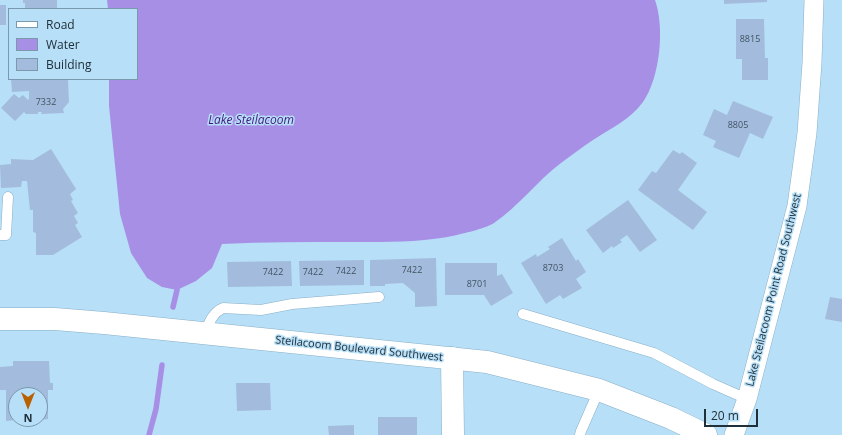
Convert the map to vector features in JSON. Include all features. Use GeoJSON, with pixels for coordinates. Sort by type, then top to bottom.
{"type":"FeatureCollection","features":[{"type":"Feature","properties":{"kind":"main road","name":"Steilacoom Boulevard Southwest"},"geometry":{"type":"LineString","coordinates":[[0,319],[68,320],[487,362],[599,390],[664,415],[706,435]]}},
{"type":"Feature","properties":{"kind":"main road"},"geometry":{"type":"LineString","coordinates":[[452,358],[453,435]]}},
{"type":"Feature","properties":{"kind":"street","name":"Lake Steilacoom Point Road Southwest"},"geometry":{"type":"LineString","coordinates":[[734,435],[747,399],[797,206],[807,133],[812,63],[814,0]]}},
{"type":"Feature","properties":{"kind":"lane"},"geometry":{"type":"LineString","coordinates":[[0,235],[6,235],[8,197]]}},
{"type":"Feature","properties":{"kind":"lane"},"geometry":{"type":"LineString","coordinates":[[205,333],[214,315],[218,310],[223,308],[261,310],[292,304],[379,297]]}},
{"type":"Feature","properties":{"kind":"lane"},"geometry":{"type":"LineString","coordinates":[[523,314],[654,353],[713,384],[747,399]]}},
{"type":"Feature","properties":{"kind":"lane"},"geometry":{"type":"LineString","coordinates":[[580,435],[599,390]]}},
{"type":"Feature","properties":{"kind":"water","name":"Lake Steilacoom"},"geometry":{"type":"Polygon","coordinates":[[[107,0],[655,0],[660,24],[660,38],[657,67],[653,80],[649,92],[638,108],[626,119],[589,143],[552,170],[512,209],[491,225],[443,238],[416,241],[269,242],[222,244],[212,268],[196,281],[177,290],[162,287],[147,278],[131,253],[120,214],[109,106],[109,80],[138,80],[138,8],[108,8],[107,0]]]}},
{"type":"Feature","properties":{"kind":"building"},"geometry":{"type":"Polygon","coordinates":[[[23,0],[57,0],[57,8],[25,8],[25,3],[23,3],[23,0]]]}},
{"type":"Feature","properties":{"kind":"building"},"geometry":{"type":"Polygon","coordinates":[[[724,0],[767,0],[767,2],[724,4],[724,0]]]}},
{"type":"Feature","properties":{"kind":"building"},"geometry":{"type":"Polygon","coordinates":[[[0,5],[6,5],[6,25],[0,25],[0,5]]]}},
{"type":"Feature","properties":{"kind":"building"},"geometry":{"type":"Polygon","coordinates":[[[736,19],[764,19],[765,58],[768,58],[768,80],[742,80],[742,59],[736,59],[736,19]]]}},
{"type":"Feature","properties":{"kind":"building"},"geometry":{"type":"Polygon","coordinates":[[[11,80],[68,80],[69,102],[63,109],[64,113],[41,114],[42,112],[38,112],[38,114],[26,114],[24,112],[15,121],[1,108],[14,94],[19,98],[23,95],[28,100],[29,91],[12,92],[11,80]]]}},
{"type":"Feature","properties":{"kind":"building"},"geometry":{"type":"Polygon","coordinates":[[[733,101],[773,117],[763,139],[750,133],[739,158],[713,147],[716,141],[703,135],[714,109],[727,115],[733,101]]]}},
{"type":"Feature","properties":{"kind":"building"},"geometry":{"type":"Polygon","coordinates":[[[51,149],[76,189],[70,194],[73,200],[71,201],[78,213],[74,216],[78,223],[75,225],[82,237],[53,255],[36,255],[36,233],[33,232],[33,210],[30,210],[27,181],[22,181],[21,187],[1,188],[0,165],[11,164],[11,159],[33,160],[51,149]]]}},
{"type":"Feature","properties":{"kind":"building"},"geometry":{"type":"Polygon","coordinates":[[[673,150],[680,154],[682,152],[697,163],[678,190],[707,212],[693,230],[638,190],[652,171],[656,173],[673,150]]]}},
{"type":"Feature","properties":{"kind":"building"},"geometry":{"type":"Polygon","coordinates":[[[628,200],[657,240],[640,252],[627,235],[620,240],[622,242],[613,248],[612,246],[603,253],[586,230],[628,200]]]}},
{"type":"Feature","properties":{"kind":"building"},"geometry":{"type":"Polygon","coordinates":[[[562,238],[576,261],[578,259],[586,272],[576,279],[582,288],[563,299],[560,295],[546,304],[521,263],[536,254],[537,257],[550,249],[548,247],[562,238]]]}},
{"type":"Feature","properties":{"kind":"building"},"geometry":{"type":"Polygon","coordinates":[[[436,258],[437,306],[415,307],[415,293],[403,283],[385,284],[385,286],[370,286],[370,260],[436,258]]]}},
{"type":"Feature","properties":{"kind":"building"},"geometry":{"type":"Polygon","coordinates":[[[364,260],[364,285],[300,286],[299,261],[364,260]]]}},
{"type":"Feature","properties":{"kind":"building"},"geometry":{"type":"Polygon","coordinates":[[[291,261],[292,286],[228,287],[227,262],[291,261]]]}},
{"type":"Feature","properties":{"kind":"building"},"geometry":{"type":"Polygon","coordinates":[[[445,263],[497,263],[497,276],[502,274],[513,293],[491,306],[484,295],[445,295],[445,263]]]}},
{"type":"Feature","properties":{"kind":"building"},"geometry":{"type":"Polygon","coordinates":[[[830,297],[842,299],[842,322],[825,319],[830,297]]]}},
{"type":"Feature","properties":{"kind":"building"},"geometry":{"type":"Polygon","coordinates":[[[13,361],[49,361],[50,383],[53,383],[53,390],[48,390],[48,387],[8,387],[8,421],[6,421],[6,390],[0,390],[0,367],[13,366],[13,361]]]}},
{"type":"Feature","properties":{"kind":"building"},"geometry":{"type":"Polygon","coordinates":[[[236,383],[270,383],[271,410],[237,411],[236,383]]]}},
{"type":"Feature","properties":{"kind":"building"},"geometry":{"type":"Polygon","coordinates":[[[378,417],[417,417],[417,435],[378,435],[378,417]]]}},
{"type":"Feature","properties":{"kind":"building"},"geometry":{"type":"Polygon","coordinates":[[[354,425],[354,435],[329,435],[328,426],[354,425]]]}},
{"type":"Feature","properties":{"kind":"waterway"},"geometry":{"type":"LineString","coordinates":[[173,307],[177,290]]}},
{"type":"Feature","properties":{"kind":"waterway"},"geometry":{"type":"LineString","coordinates":[[149,435],[156,409],[162,365]]}}]}
